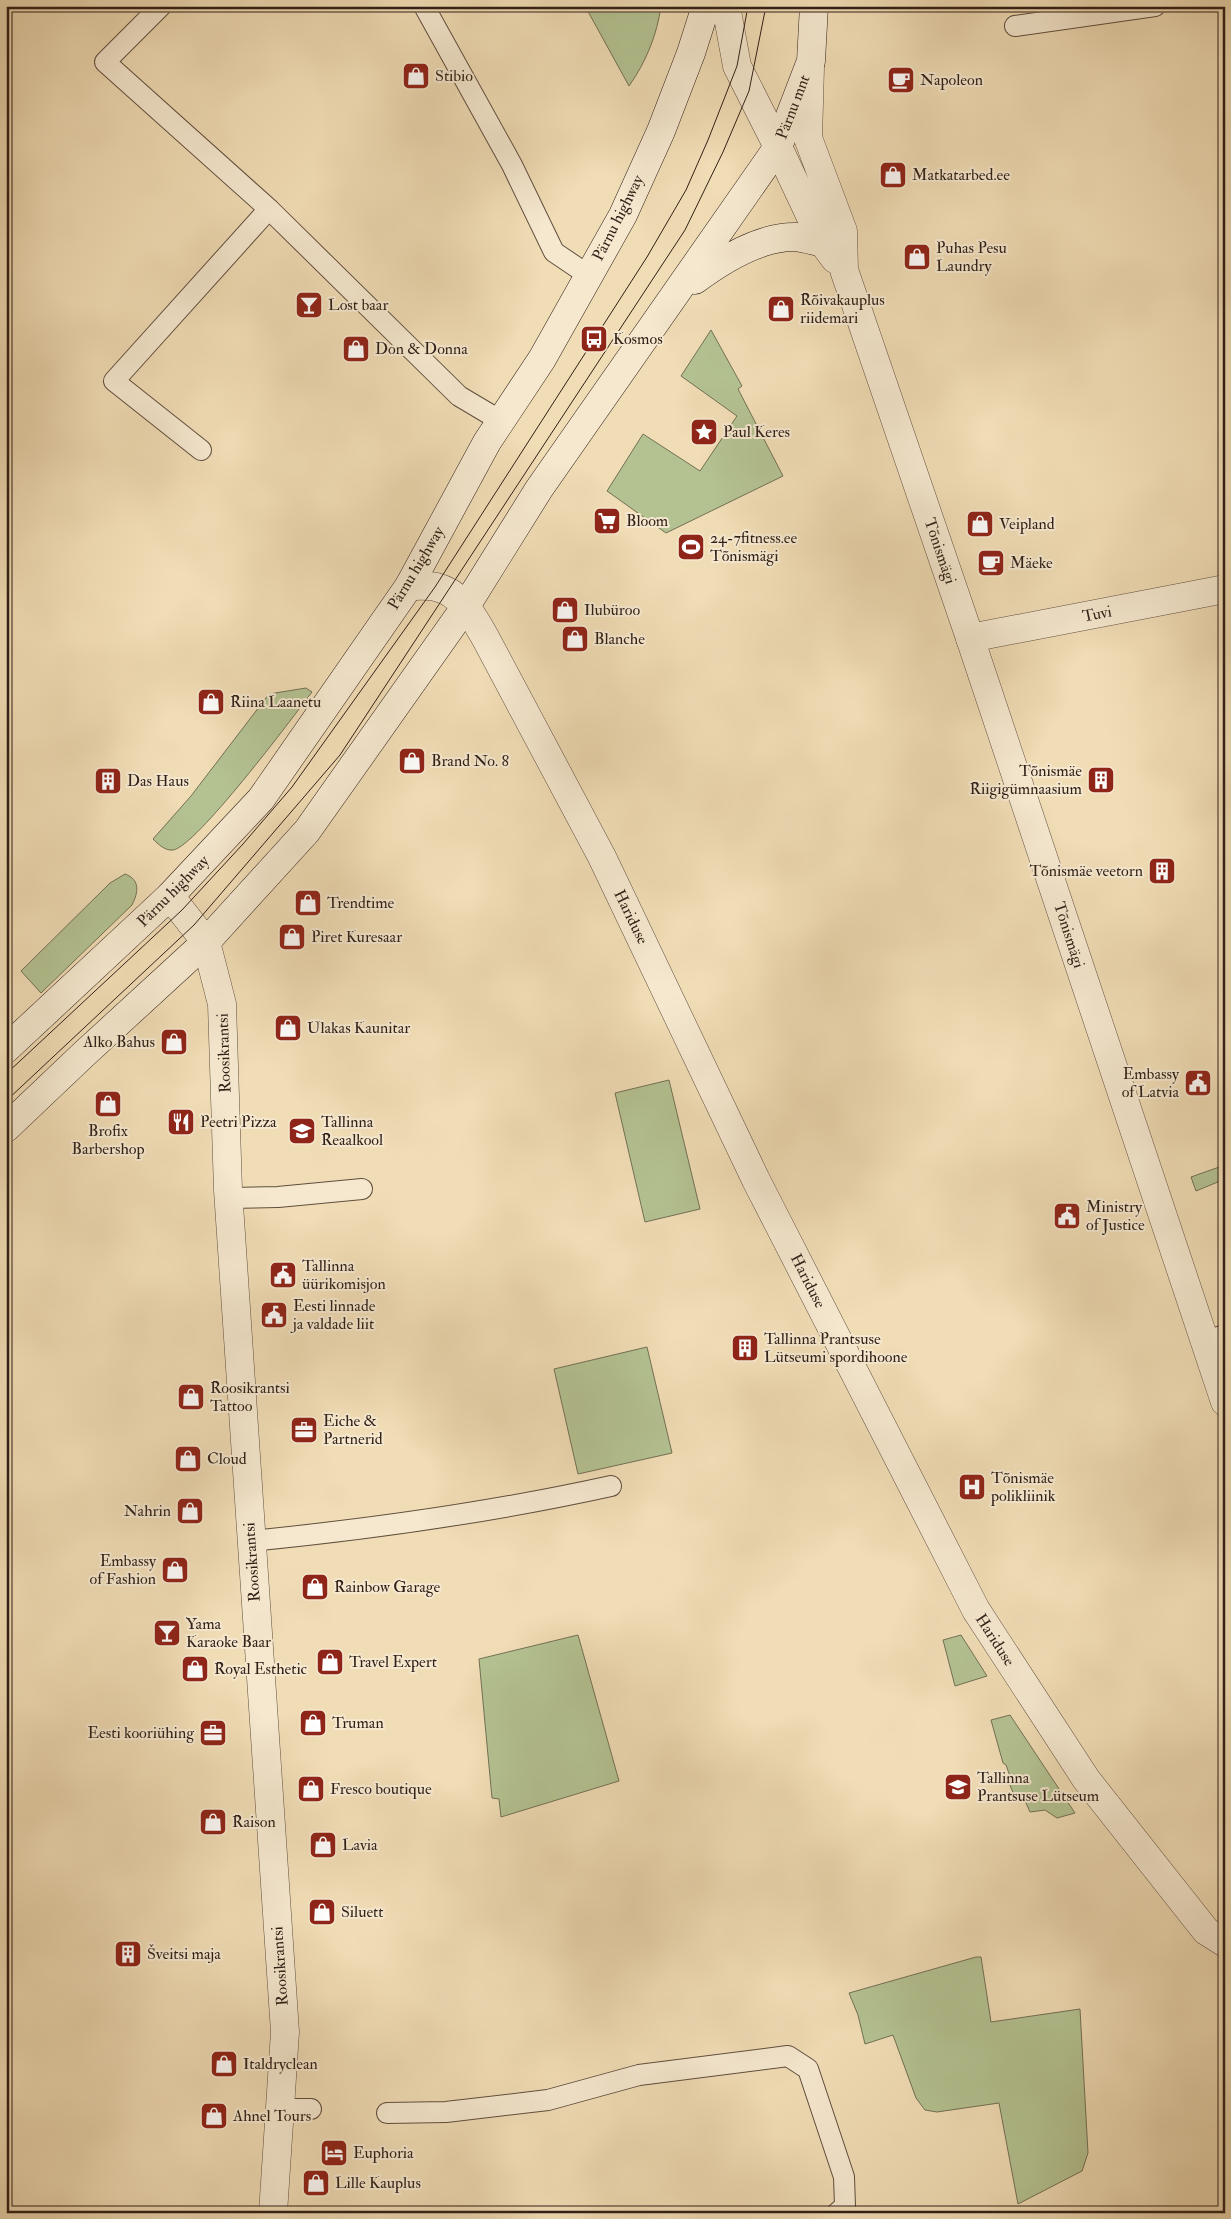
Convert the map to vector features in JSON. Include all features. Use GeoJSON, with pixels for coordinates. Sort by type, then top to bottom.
{"type":"FeatureCollection","features":[{"type":"Feature","properties":{"kind":"street","name":"Pärnu highway"},"geometry":{"type":"LineString","coordinates":[[6,1049],[170,896],[261,798],[408,586],[487,442],[542,359],[623,215],[661,132],[706,6]]}},
{"type":"Feature","properties":{"kind":"street","name":"Pärnu mnt"},"geometry":{"type":"LineString","coordinates":[[726,6],[737,66],[778,147]]}},
{"type":"Feature","properties":{"kind":"street","name":"Pärnu mnt"},"geometry":{"type":"LineString","coordinates":[[778,147],[811,61],[814,6]]}},
{"type":"Feature","properties":{"kind":"street","name":"Tõnismägi"},"geometry":{"type":"LineString","coordinates":[[811,61],[808,138],[843,231],[844,270],[1214,1338],[1225,1402]]}},
{"type":"Feature","properties":{"kind":"street","name":"Tõnismägi"},"geometry":{"type":"LineString","coordinates":[[778,147],[823,243],[844,270]]}},
{"type":"Feature","properties":{"kind":"street"},"geometry":{"type":"LineString","coordinates":[[6,1128],[206,942],[307,831],[466,606],[539,489],[778,147]]}},
{"type":"Feature","properties":{"kind":"street"},"geometry":{"type":"LineString","coordinates":[[678,292],[723,259],[761,243],[796,237],[823,243]]}},
{"type":"Feature","properties":{"kind":"street"},"geometry":{"type":"LineString","coordinates":[[408,586],[441,589],[466,606]]}},
{"type":"Feature","properties":{"kind":"street","name":"Tuvi"},"geometry":{"type":"LineString","coordinates":[[970,638],[1225,589]]}},
{"type":"Feature","properties":{"kind":"street","name":"Hariduse"},"geometry":{"type":"LineString","coordinates":[[466,606],[486,639],[602,858],[756,1180],[976,1610],[1086,1779],[1206,1931],[1225,1943]]}},
{"type":"Feature","properties":{"kind":"street"},"geometry":{"type":"LineString","coordinates":[[170,896],[206,942]]}},
{"type":"Feature","properties":{"kind":"street","name":"Roosikrantsi"},"geometry":{"type":"LineString","coordinates":[[206,942],[222,1004],[229,1198],[285,2032],[274,2213]]}},
{"type":"Feature","properties":{"kind":"lane"},"geometry":{"type":"LineString","coordinates":[[161,6],[105,62],[269,209],[459,396],[500,421]]}},
{"type":"Feature","properties":{"kind":"lane"},"geometry":{"type":"LineString","coordinates":[[424,6],[512,165],[554,252],[588,276]]}},
{"type":"Feature","properties":{"kind":"lane"},"geometry":{"type":"LineString","coordinates":[[1015,26],[1154,6]]}},
{"type":"Feature","properties":{"kind":"lane"},"geometry":{"type":"LineString","coordinates":[[202,450],[114,381],[269,209]]}},
{"type":"Feature","properties":{"kind":"lane"},"geometry":{"type":"LineString","coordinates":[[229,1198],[278,1197],[362,1189]]}},
{"type":"Feature","properties":{"kind":"lane"},"geometry":{"type":"LineString","coordinates":[[251,1542],[503,1508],[611,1486]]}},
{"type":"Feature","properties":{"kind":"lane"},"geometry":{"type":"LineString","coordinates":[[387,2113],[446,2112],[548,2100],[639,2075],[788,2056],[808,2069],[844,2178],[845,2206],[837,2213]]}},
{"type":"Feature","properties":{"kind":"lane"},"geometry":{"type":"LineString","coordinates":[[280,2109],[311,2109]]}},
{"type":"Feature","properties":{"kind":"green space"},"geometry":{"type":"Polygon","coordinates":[[[585,6],[661,6],[650,48],[629,86],[585,6]]]}},
{"type":"Feature","properties":{"kind":"green space"},"geometry":{"type":"Polygon","coordinates":[[[711,330],[742,386],[738,389],[783,476],[666,533],[607,491],[643,434],[700,471],[737,416],[681,376],[711,330]]]}},
{"type":"Feature","properties":{"kind":"green space"},"geometry":{"type":"Polygon","coordinates":[[[306,688],[312,692],[266,752],[202,828],[185,843],[173,850],[159,845],[153,839],[191,796],[269,694],[306,688]]]}},
{"type":"Feature","properties":{"kind":"green space"},"geometry":{"type":"Polygon","coordinates":[[[125,874],[134,880],[137,887],[132,905],[41,993],[21,971],[110,883],[125,874]]]}},
{"type":"Feature","properties":{"kind":"green space"},"geometry":{"type":"Polygon","coordinates":[[[669,1080],[700,1209],[645,1222],[615,1093],[669,1080]]]}},
{"type":"Feature","properties":{"kind":"green space"},"geometry":{"type":"Polygon","coordinates":[[[1225,1165],[1225,1179],[1196,1191],[1191,1177],[1225,1165]]]}},
{"type":"Feature","properties":{"kind":"green space"},"geometry":{"type":"Polygon","coordinates":[[[647,1347],[672,1453],[578,1474],[554,1369],[647,1347]]]}},
{"type":"Feature","properties":{"kind":"green space"},"geometry":{"type":"Polygon","coordinates":[[[578,1635],[619,1781],[501,1817],[499,1799],[492,1798],[479,1659],[578,1635]]]}},
{"type":"Feature","properties":{"kind":"green space"},"geometry":{"type":"Polygon","coordinates":[[[961,1635],[987,1676],[955,1686],[943,1640],[961,1635]]]}},
{"type":"Feature","properties":{"kind":"green space"},"geometry":{"type":"Polygon","coordinates":[[[1010,1715],[1075,1813],[1057,1818],[1045,1810],[1030,1812],[1023,1796],[1015,1797],[1009,1783],[1011,1779],[1006,1765],[1003,1763],[991,1720],[1010,1715]]]}},
{"type":"Feature","properties":{"kind":"green space"},"geometry":{"type":"Polygon","coordinates":[[[981,1957],[991,2022],[1080,2009],[1088,2153],[1082,2171],[1018,2204],[999,2103],[937,2112],[925,2110],[916,2098],[893,2035],[865,2044],[858,2015],[849,1993],[981,1957]]]}},
{"type":"Feature","properties":{"kind":"tram line"},"geometry":{"type":"LineString","coordinates":[[6,1074],[182,910],[243,844],[292,787],[435,587],[647,257],[686,190],[737,66],[748,6]]}},
{"type":"Feature","properties":{"kind":"tram line"},"geometry":{"type":"LineString","coordinates":[[6,1101],[194,925],[340,755],[685,230],[723,152],[749,91],[766,6]]}},
{"type":"Feature","properties":{"kind":"place","name":"Stibio"},"geometry":{"type":"Point","coordinates":[416,76]}},
{"type":"Feature","properties":{"kind":"place","name":"Napoleon"},"geometry":{"type":"Point","coordinates":[901,80]}},
{"type":"Feature","properties":{"kind":"place","name":"Matkatarbed.ee"},"geometry":{"type":"Point","coordinates":[893,175]}},
{"type":"Feature","properties":{"kind":"place","name":"Puhas Pesu Laundry"},"geometry":{"type":"Point","coordinates":[917,257]}},
{"type":"Feature","properties":{"kind":"place","name":"Lost baar"},"geometry":{"type":"Point","coordinates":[309,305]}},
{"type":"Feature","properties":{"kind":"place","name":"Rõivakauplus riidemari"},"geometry":{"type":"Point","coordinates":[781,309]}},
{"type":"Feature","properties":{"kind":"place","name":"Kosmos"},"geometry":{"type":"Point","coordinates":[594,339]}},
{"type":"Feature","properties":{"kind":"place","name":"Don & Donna"},"geometry":{"type":"Point","coordinates":[356,349]}},
{"type":"Feature","properties":{"kind":"place","name":"Paul Keres"},"geometry":{"type":"Point","coordinates":[704,432]}},
{"type":"Feature","properties":{"kind":"place","name":"Bloom"},"geometry":{"type":"Point","coordinates":[607,521]}},
{"type":"Feature","properties":{"kind":"place","name":"Veipland"},"geometry":{"type":"Point","coordinates":[980,524]}},
{"type":"Feature","properties":{"kind":"place","name":"24-7fitness.ee Tõnismägi"},"geometry":{"type":"Point","coordinates":[691,547]}},
{"type":"Feature","properties":{"kind":"place","name":"Mäeke"},"geometry":{"type":"Point","coordinates":[991,563]}},
{"type":"Feature","properties":{"kind":"place","name":"Ilubüroo"},"geometry":{"type":"Point","coordinates":[565,610]}},
{"type":"Feature","properties":{"kind":"place","name":"Blanche"},"geometry":{"type":"Point","coordinates":[575,639]}},
{"type":"Feature","properties":{"kind":"place","name":"Riina Laanetu"},"geometry":{"type":"Point","coordinates":[211,702]}},
{"type":"Feature","properties":{"kind":"place","name":"Brand No. 8"},"geometry":{"type":"Point","coordinates":[412,761]}},
{"type":"Feature","properties":{"kind":"place","name":"Tõnismäe Riigigümnaasium"},"geometry":{"type":"Point","coordinates":[1101,780]}},
{"type":"Feature","properties":{"kind":"place","name":"Das Haus"},"geometry":{"type":"Point","coordinates":[108,781]}},
{"type":"Feature","properties":{"kind":"place","name":"Tõnismäe veetorn"},"geometry":{"type":"Point","coordinates":[1162,871]}},
{"type":"Feature","properties":{"kind":"place","name":"Trendtime"},"geometry":{"type":"Point","coordinates":[308,903]}},
{"type":"Feature","properties":{"kind":"place","name":"Piret Kuresaar"},"geometry":{"type":"Point","coordinates":[292,937]}},
{"type":"Feature","properties":{"kind":"place","name":"Ulakas Kaunitar"},"geometry":{"type":"Point","coordinates":[288,1028]}},
{"type":"Feature","properties":{"kind":"place","name":"Alko Bahus"},"geometry":{"type":"Point","coordinates":[174,1042]}},
{"type":"Feature","properties":{"kind":"place","name":"Embassy of Latvia"},"geometry":{"type":"Point","coordinates":[1198,1083]}},
{"type":"Feature","properties":{"kind":"place","name":"Brofix Barbershop"},"geometry":{"type":"Point","coordinates":[108,1104]}},
{"type":"Feature","properties":{"kind":"place","name":"Peetri Pizza"},"geometry":{"type":"Point","coordinates":[181,1122]}},
{"type":"Feature","properties":{"kind":"place","name":"Tallinna Reaalkool"},"geometry":{"type":"Point","coordinates":[302,1131]}},
{"type":"Feature","properties":{"kind":"place","name":"Ministry of Justice"},"geometry":{"type":"Point","coordinates":[1067,1216]}},
{"type":"Feature","properties":{"kind":"place","name":"Tallinna üürikomisjon"},"geometry":{"type":"Point","coordinates":[283,1275]}},
{"type":"Feature","properties":{"kind":"place","name":"Eesti linnade ja valdade liit"},"geometry":{"type":"Point","coordinates":[274,1315]}},
{"type":"Feature","properties":{"kind":"place","name":"Tallinna Prantsuse Lütseumi spordihoone"},"geometry":{"type":"Point","coordinates":[745,1348]}},
{"type":"Feature","properties":{"kind":"place","name":"Roosikrantsi Tattoo"},"geometry":{"type":"Point","coordinates":[191,1397]}},
{"type":"Feature","properties":{"kind":"place","name":"Eiche & Partnerid"},"geometry":{"type":"Point","coordinates":[304,1430]}},
{"type":"Feature","properties":{"kind":"place","name":"Cloud"},"geometry":{"type":"Point","coordinates":[188,1459]}},
{"type":"Feature","properties":{"kind":"place","name":"Tõnismäe polikliinik"},"geometry":{"type":"Point","coordinates":[972,1487]}},
{"type":"Feature","properties":{"kind":"place","name":"Nahrin"},"geometry":{"type":"Point","coordinates":[190,1511]}},
{"type":"Feature","properties":{"kind":"place","name":"Embassy of Fashion"},"geometry":{"type":"Point","coordinates":[175,1570]}},
{"type":"Feature","properties":{"kind":"place","name":"Rainbow Garage"},"geometry":{"type":"Point","coordinates":[315,1587]}},
{"type":"Feature","properties":{"kind":"place","name":"Yama Karaoke Baar"},"geometry":{"type":"Point","coordinates":[167,1633]}},
{"type":"Feature","properties":{"kind":"place","name":"Travel Expert"},"geometry":{"type":"Point","coordinates":[330,1662]}},
{"type":"Feature","properties":{"kind":"place","name":"Royal Esthetic"},"geometry":{"type":"Point","coordinates":[195,1669]}},
{"type":"Feature","properties":{"kind":"place","name":"Truman"},"geometry":{"type":"Point","coordinates":[313,1723]}},
{"type":"Feature","properties":{"kind":"place","name":"Eesti kooriühing"},"geometry":{"type":"Point","coordinates":[213,1733]}},
{"type":"Feature","properties":{"kind":"place","name":"Tallinna Prantsuse Lütseum"},"geometry":{"type":"Point","coordinates":[958,1787]}},
{"type":"Feature","properties":{"kind":"place","name":"Fresco boutique"},"geometry":{"type":"Point","coordinates":[311,1789]}},
{"type":"Feature","properties":{"kind":"place","name":"Raison"},"geometry":{"type":"Point","coordinates":[213,1822]}},
{"type":"Feature","properties":{"kind":"place","name":"Lavia"},"geometry":{"type":"Point","coordinates":[323,1845]}},
{"type":"Feature","properties":{"kind":"place","name":"Siluett"},"geometry":{"type":"Point","coordinates":[322,1912]}},
{"type":"Feature","properties":{"kind":"place","name":"Šveitsi maja"},"geometry":{"type":"Point","coordinates":[128,1954]}},
{"type":"Feature","properties":{"kind":"place","name":"Italdryclean"},"geometry":{"type":"Point","coordinates":[224,2064]}},
{"type":"Feature","properties":{"kind":"place","name":"Ahnel Tours"},"geometry":{"type":"Point","coordinates":[214,2116]}},
{"type":"Feature","properties":{"kind":"place","name":"Euphoria"},"geometry":{"type":"Point","coordinates":[334,2153]}},
{"type":"Feature","properties":{"kind":"place","name":"Lille Kauplus"},"geometry":{"type":"Point","coordinates":[316,2183]}}]}
